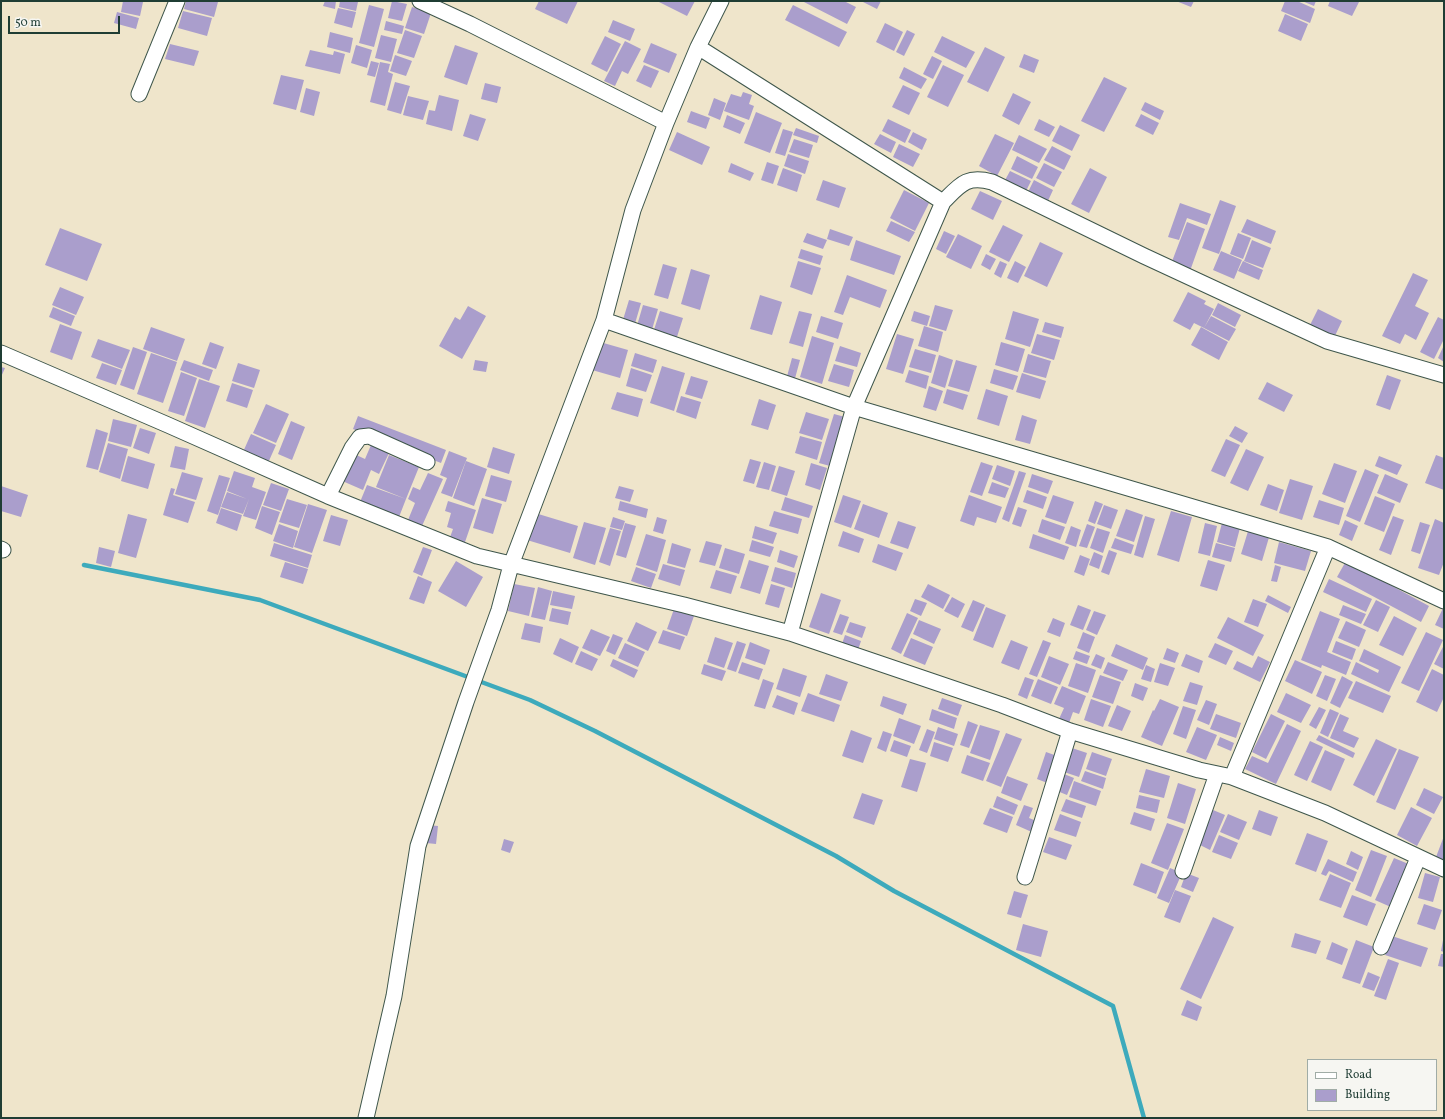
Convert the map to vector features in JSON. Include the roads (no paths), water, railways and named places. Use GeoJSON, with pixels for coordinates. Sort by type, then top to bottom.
{"type":"FeatureCollection","features":[{"type":"Feature","properties":{"kind":"street"},"geometry":{"type":"LineString","coordinates":[[139,94],[177,1]]}},
{"type":"Feature","properties":{"kind":"street"},"geometry":{"type":"LineString","coordinates":[[420,1],[470,24],[666,123]]}},
{"type":"Feature","properties":{"kind":"street"},"geometry":{"type":"LineString","coordinates":[[366,1118],[394,996],[418,846],[466,702],[499,610],[511,565],[604,320],[633,210],[666,123],[698,47],[721,1]]}},
{"type":"Feature","properties":{"kind":"street"},"geometry":{"type":"LineString","coordinates":[[698,47],[943,202]]}},
{"type":"Feature","properties":{"kind":"street"},"geometry":{"type":"LineString","coordinates":[[790,633],[854,407],[943,202],[962,183],[980,179],[992,182],[1144,256],[1327,341],[1444,375]]}},
{"type":"Feature","properties":{"kind":"street"},"geometry":{"type":"LineString","coordinates":[[604,320],[854,407],[1328,547],[1444,601]]}},
{"type":"Feature","properties":{"kind":"street"},"geometry":{"type":"LineString","coordinates":[[1,353],[328,496],[477,556],[684,605],[790,633],[994,703],[1070,731],[1199,770],[1225,776],[1325,813],[1444,869]]}},
{"type":"Feature","properties":{"kind":"street"},"geometry":{"type":"LineString","coordinates":[[328,496],[352,448],[360,437],[369,436],[427,462]]}},
{"type":"Feature","properties":{"kind":"street"},"geometry":{"type":"LineString","coordinates":[[1182,871],[1328,547]]}},
{"type":"Feature","properties":{"kind":"street"},"geometry":{"type":"LineString","coordinates":[[1025,877],[1070,731]]}},
{"type":"Feature","properties":{"kind":"street"},"geometry":{"type":"LineString","coordinates":[[1381,947],[1418,858]]}},
{"type":"Feature","properties":{"kind":"waterway"},"geometry":{"type":"LineString","coordinates":[[84,565],[260,600],[530,700],[595,731],[836,856],[894,891],[1113,1006],[1144,1118]]}}]}
